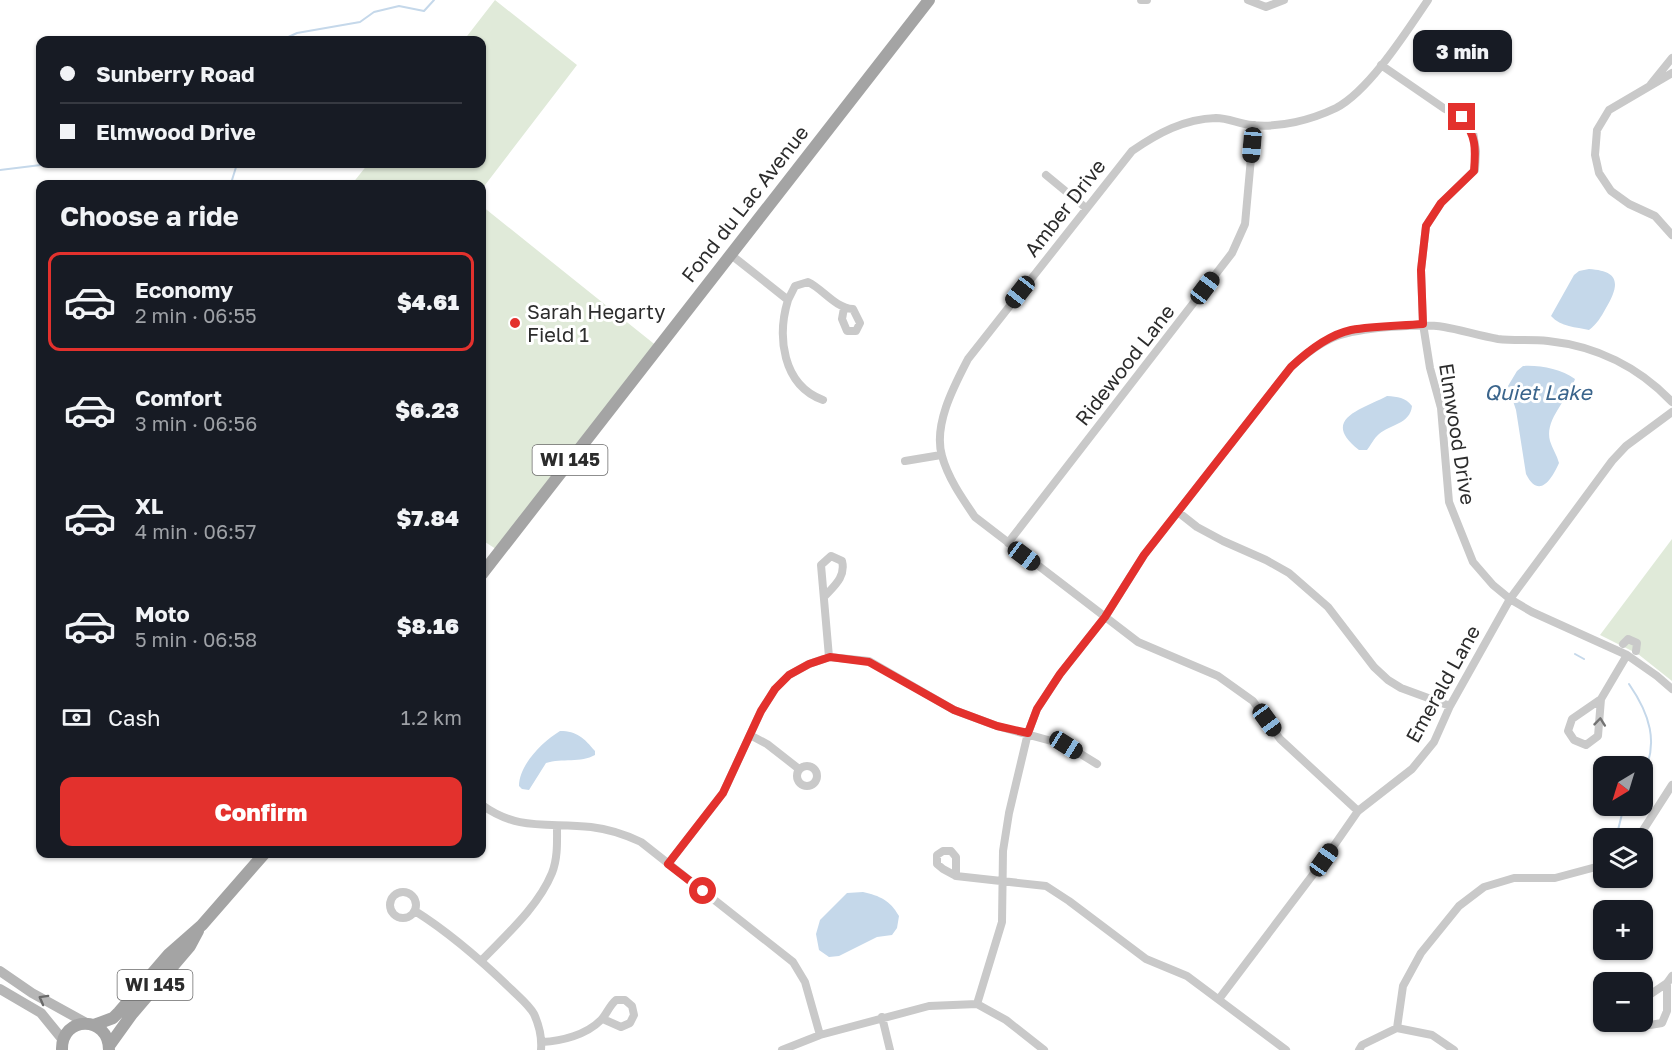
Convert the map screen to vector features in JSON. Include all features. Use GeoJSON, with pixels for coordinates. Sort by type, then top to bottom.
{"type":"FeatureCollection","features":[{"type":"Feature","properties":{"kind":"main road","name":"Fond du Lac Avenue"},"geometry":{"type":"LineString","coordinates":[[486,569],[929,0]]}},
{"type":"Feature","properties":{"kind":"main road","name":"WI 145"},"geometry":{"type":"LineString","coordinates":[[61,1046],[72,1027],[113,1018],[169,954],[202,925],[261,858]]}},
{"type":"Feature","properties":{"kind":"main road","name":"WI 145"},"geometry":{"type":"LineString","coordinates":[[109,1048],[130,1016],[190,946],[202,925]]}},
{"type":"Feature","properties":{"kind":"main road"},"geometry":{"type":"LineString","coordinates":[[91,1024],[106,1036],[109,1048]]}},
{"type":"Feature","properties":{"kind":"street"},"geometry":{"type":"LineString","coordinates":[[1141,0],[1147,0]]}},
{"type":"Feature","properties":{"kind":"street"},"geometry":{"type":"LineString","coordinates":[[1248,0],[1266,7],[1284,0]]}},
{"type":"Feature","properties":{"kind":"street","name":"Amber Drive"},"geometry":{"type":"LineString","coordinates":[[1358,812],[1280,739],[1253,701],[1218,676],[1138,642],[975,517],[956,489],[941,455],[940,434],[950,393],[968,359],[1132,151],[1157,134],[1178,125],[1217,118],[1254,126],[1294,123],[1338,107],[1381,65],[1428,0]]}},
{"type":"Feature","properties":{"kind":"street"},"geometry":{"type":"LineString","coordinates":[[1648,87],[1672,58]]}},
{"type":"Feature","properties":{"kind":"street","name":"Elmwood Drive"},"geometry":{"type":"LineString","coordinates":[[1381,65],[1445,109],[1462,117],[1473,132],[1476,151],[1474,171],[1441,203],[1426,226],[1421,270],[1423,324],[1430,368],[1441,408],[1449,502],[1473,562],[1509,599],[1532,612],[1627,655],[1658,676],[1672,689]]}},
{"type":"Feature","properties":{"kind":"street"},"geometry":{"type":"LineString","coordinates":[[1672,73],[1609,110],[1597,130],[1595,155],[1599,173],[1611,191],[1629,204],[1655,216],[1672,235]]}},
{"type":"Feature","properties":{"kind":"street","name":"Ridewood Lane"},"geometry":{"type":"LineString","coordinates":[[1008,543],[1232,253],[1245,224],[1254,126]]}},
{"type":"Feature","properties":{"kind":"street"},"geometry":{"type":"LineString","coordinates":[[1046,175],[1086,207]]}},
{"type":"Feature","properties":{"kind":"street"},"geometry":{"type":"LineString","coordinates":[[730,254],[788,300]]}},
{"type":"Feature","properties":{"kind":"street"},"geometry":{"type":"LineString","coordinates":[[823,400],[803,389],[792,374],[784,354],[781,334],[783,315],[795,286],[807,282],[817,286],[844,308]]}},
{"type":"Feature","properties":{"kind":"street"},"geometry":{"type":"LineString","coordinates":[[977,1004],[1002,922],[1003,851],[1028,733],[1037,709],[1105,617],[1144,555],[1291,367],[1308,351],[1326,340],[1351,330],[1423,324],[1509,340],[1547,341],[1581,346],[1638,372],[1657,386],[1672,402]]}},
{"type":"Feature","properties":{"kind":"street","name":"Emerald Lane"},"geometry":{"type":"LineString","coordinates":[[1219,999],[1358,812],[1412,770],[1434,742],[1450,706],[1509,599],[1612,461],[1626,446],[1672,412]]}},
{"type":"Feature","properties":{"kind":"street"},"geometry":{"type":"LineString","coordinates":[[905,461],[941,455]]}},
{"type":"Feature","properties":{"kind":"street"},"geometry":{"type":"LineString","coordinates":[[1178,512],[1197,527],[1289,573],[1328,608],[1374,667],[1388,680],[1401,688],[1450,706]]}},
{"type":"Feature","properties":{"kind":"street"},"geometry":{"type":"LineString","coordinates":[[824,597],[840,579],[844,570],[842,561],[831,556],[821,565],[824,597],[830,657]]}},
{"type":"Feature","properties":{"kind":"street"},"geometry":{"type":"LineString","coordinates":[[1623,644],[1628,639],[1634,640],[1637,643],[1636,651]]}},
{"type":"Feature","properties":{"kind":"street"},"geometry":{"type":"LineString","coordinates":[[1602,699],[1572,720],[1568,730],[1574,740],[1586,745],[1598,736],[1602,699],[1627,655]]}},
{"type":"Feature","properties":{"kind":"street"},"geometry":{"type":"LineString","coordinates":[[668,864],[723,793],[765,704],[775,689],[789,675],[809,664],[830,657],[869,662],[954,710],[997,726],[1066,745],[1097,764]]}},
{"type":"Feature","properties":{"kind":"street"},"geometry":{"type":"LineString","coordinates":[[750,735],[767,744],[800,769]]}},
{"type":"Feature","properties":{"kind":"street"},"geometry":{"type":"LineString","coordinates":[[1644,828],[1672,785]]}},
{"type":"Feature","properties":{"kind":"street"},"geometry":{"type":"LineString","coordinates":[[486,807],[514,822],[538,826],[590,827],[620,832],[640,842],[793,962],[805,982],[820,1035]]}},
{"type":"Feature","properties":{"kind":"street"},"geometry":{"type":"LineString","coordinates":[[481,961],[540,895],[553,872],[557,850],[557,826]]}},
{"type":"Feature","properties":{"kind":"street"},"geometry":{"type":"LineString","coordinates":[[1398,1028],[1403,986],[1421,953],[1459,906],[1484,887],[1514,878],[1555,878],[1593,868]]}},
{"type":"Feature","properties":{"kind":"street"},"geometry":{"type":"LineString","coordinates":[[956,876],[1046,886],[1146,959],[1187,976],[1286,1050]]}},
{"type":"Feature","properties":{"kind":"street"},"geometry":{"type":"LineString","coordinates":[[415,911],[441,928],[481,961],[533,1012],[542,1046],[574,1036],[603,1019]]}},
{"type":"Feature","properties":{"kind":"street"},"geometry":{"type":"LineString","coordinates":[[0,971],[32,993],[91,1024]]}},
{"type":"Feature","properties":{"kind":"street"},"geometry":{"type":"LineString","coordinates":[[1653,992],[1670,980]]}},
{"type":"Feature","properties":{"kind":"street"},"geometry":{"type":"LineString","coordinates":[[1653,1024],[1662,1023],[1667,1011],[1670,980]]}},
{"type":"Feature","properties":{"kind":"street"},"geometry":{"type":"LineString","coordinates":[[0,988],[41,1013],[61,1046]]}},
{"type":"Feature","properties":{"kind":"street"},"geometry":{"type":"LineString","coordinates":[[782,1050],[820,1035],[882,1017],[929,1006],[977,1004],[1006,1020],[1044,1050]]}},
{"type":"Feature","properties":{"kind":"street"},"geometry":{"type":"LineString","coordinates":[[882,1017],[890,1050]]}},
{"type":"Feature","properties":{"kind":"street"},"geometry":{"type":"LineString","coordinates":[[1359,1050],[1362,1045],[1398,1028],[1432,1035],[1454,1050]]}},
{"type":"Feature","properties":{"kind":"green space"},"geometry":{"type":"Polygon","coordinates":[[[495,0],[577,65],[486,184],[486,180],[355,180],[365,168],[486,168],[486,36],[467,36],[495,0]]]}},
{"type":"Feature","properties":{"kind":"green space"},"geometry":{"type":"Polygon","coordinates":[[[486,209],[658,347],[499,551],[486,543],[486,209]]]}},
{"type":"Feature","properties":{"kind":"green space"},"geometry":{"type":"Polygon","coordinates":[[[1672,539],[1672,681],[1638,654],[1600,635],[1672,539]]]}},
{"type":"Feature","properties":{"kind":"water"},"geometry":{"type":"Polygon","coordinates":[[[1589,269],[1607,273],[1614,280],[1615,286],[1611,300],[1599,320],[1589,330],[1569,326],[1555,320],[1551,316],[1574,275],[1579,271],[1589,269]]]}},
{"type":"Feature","properties":{"kind":"water","name":"Quiet Lake"},"geometry":{"type":"Polygon","coordinates":[[[1523,366],[1550,368],[1575,379],[1554,417],[1549,433],[1559,463],[1549,480],[1540,486],[1531,482],[1526,474],[1516,410],[1508,386],[1523,366]]]}},
{"type":"Feature","properties":{"kind":"water"},"geometry":{"type":"Polygon","coordinates":[[[1387,396],[1404,399],[1412,406],[1408,417],[1379,434],[1367,450],[1359,450],[1343,430],[1344,423],[1349,416],[1387,396]]]}},
{"type":"Feature","properties":{"kind":"water"},"geometry":{"type":"Polygon","coordinates":[[[560,731],[580,736],[595,751],[595,755],[584,759],[546,763],[529,790],[522,789],[519,786],[520,778],[527,762],[546,741],[560,731]]]}},
{"type":"Feature","properties":{"kind":"water"},"geometry":{"type":"Polygon","coordinates":[[[863,892],[879,897],[892,906],[899,916],[897,928],[892,935],[877,937],[839,956],[829,957],[819,950],[816,934],[820,920],[847,893],[863,892]]]}},
{"type":"Feature","properties":{"kind":"waterway"},"geometry":{"type":"LineString","coordinates":[[291,36],[360,22],[374,12],[399,6],[424,11],[434,0]]}},
{"type":"Feature","properties":{"kind":"waterway"},"geometry":{"type":"LineString","coordinates":[[0,170],[36,166]]}},
{"type":"Feature","properties":{"kind":"waterway"},"geometry":{"type":"LineString","coordinates":[[232,180],[236,168]]}},
{"type":"Feature","properties":{"kind":"waterway"},"geometry":{"type":"LineString","coordinates":[[1575,654],[1584,659]]}},
{"type":"Feature","properties":{"kind":"waterway"},"geometry":{"type":"LineString","coordinates":[[1629,684],[1647,717],[1651,740],[1649,756]]}},
{"type":"Feature","properties":{"kind":"waterway"},"geometry":{"type":"LineString","coordinates":[[1618,828],[1622,816]]}},
{"type":"Feature","properties":{"kind":"place","name":"Sarah Hegarty Field 1"},"geometry":{"type":"Point","coordinates":[515,323]}},
{"type":"Feature","properties":{"kind":"route"},"geometry":{"type":"LineString","coordinates":[[703,891],[668,864],[723,793],[761,711],[775,689],[789,675],[809,664],[830,657],[869,662],[954,710],[997,726],[1028,733],[1037,709],[1060,674],[1105,617],[1144,555],[1291,367],[1308,351],[1326,340],[1351,330],[1423,324],[1421,270],[1426,226],[1441,203],[1474,171],[1476,151],[1473,132],[1462,117]]}}]}
